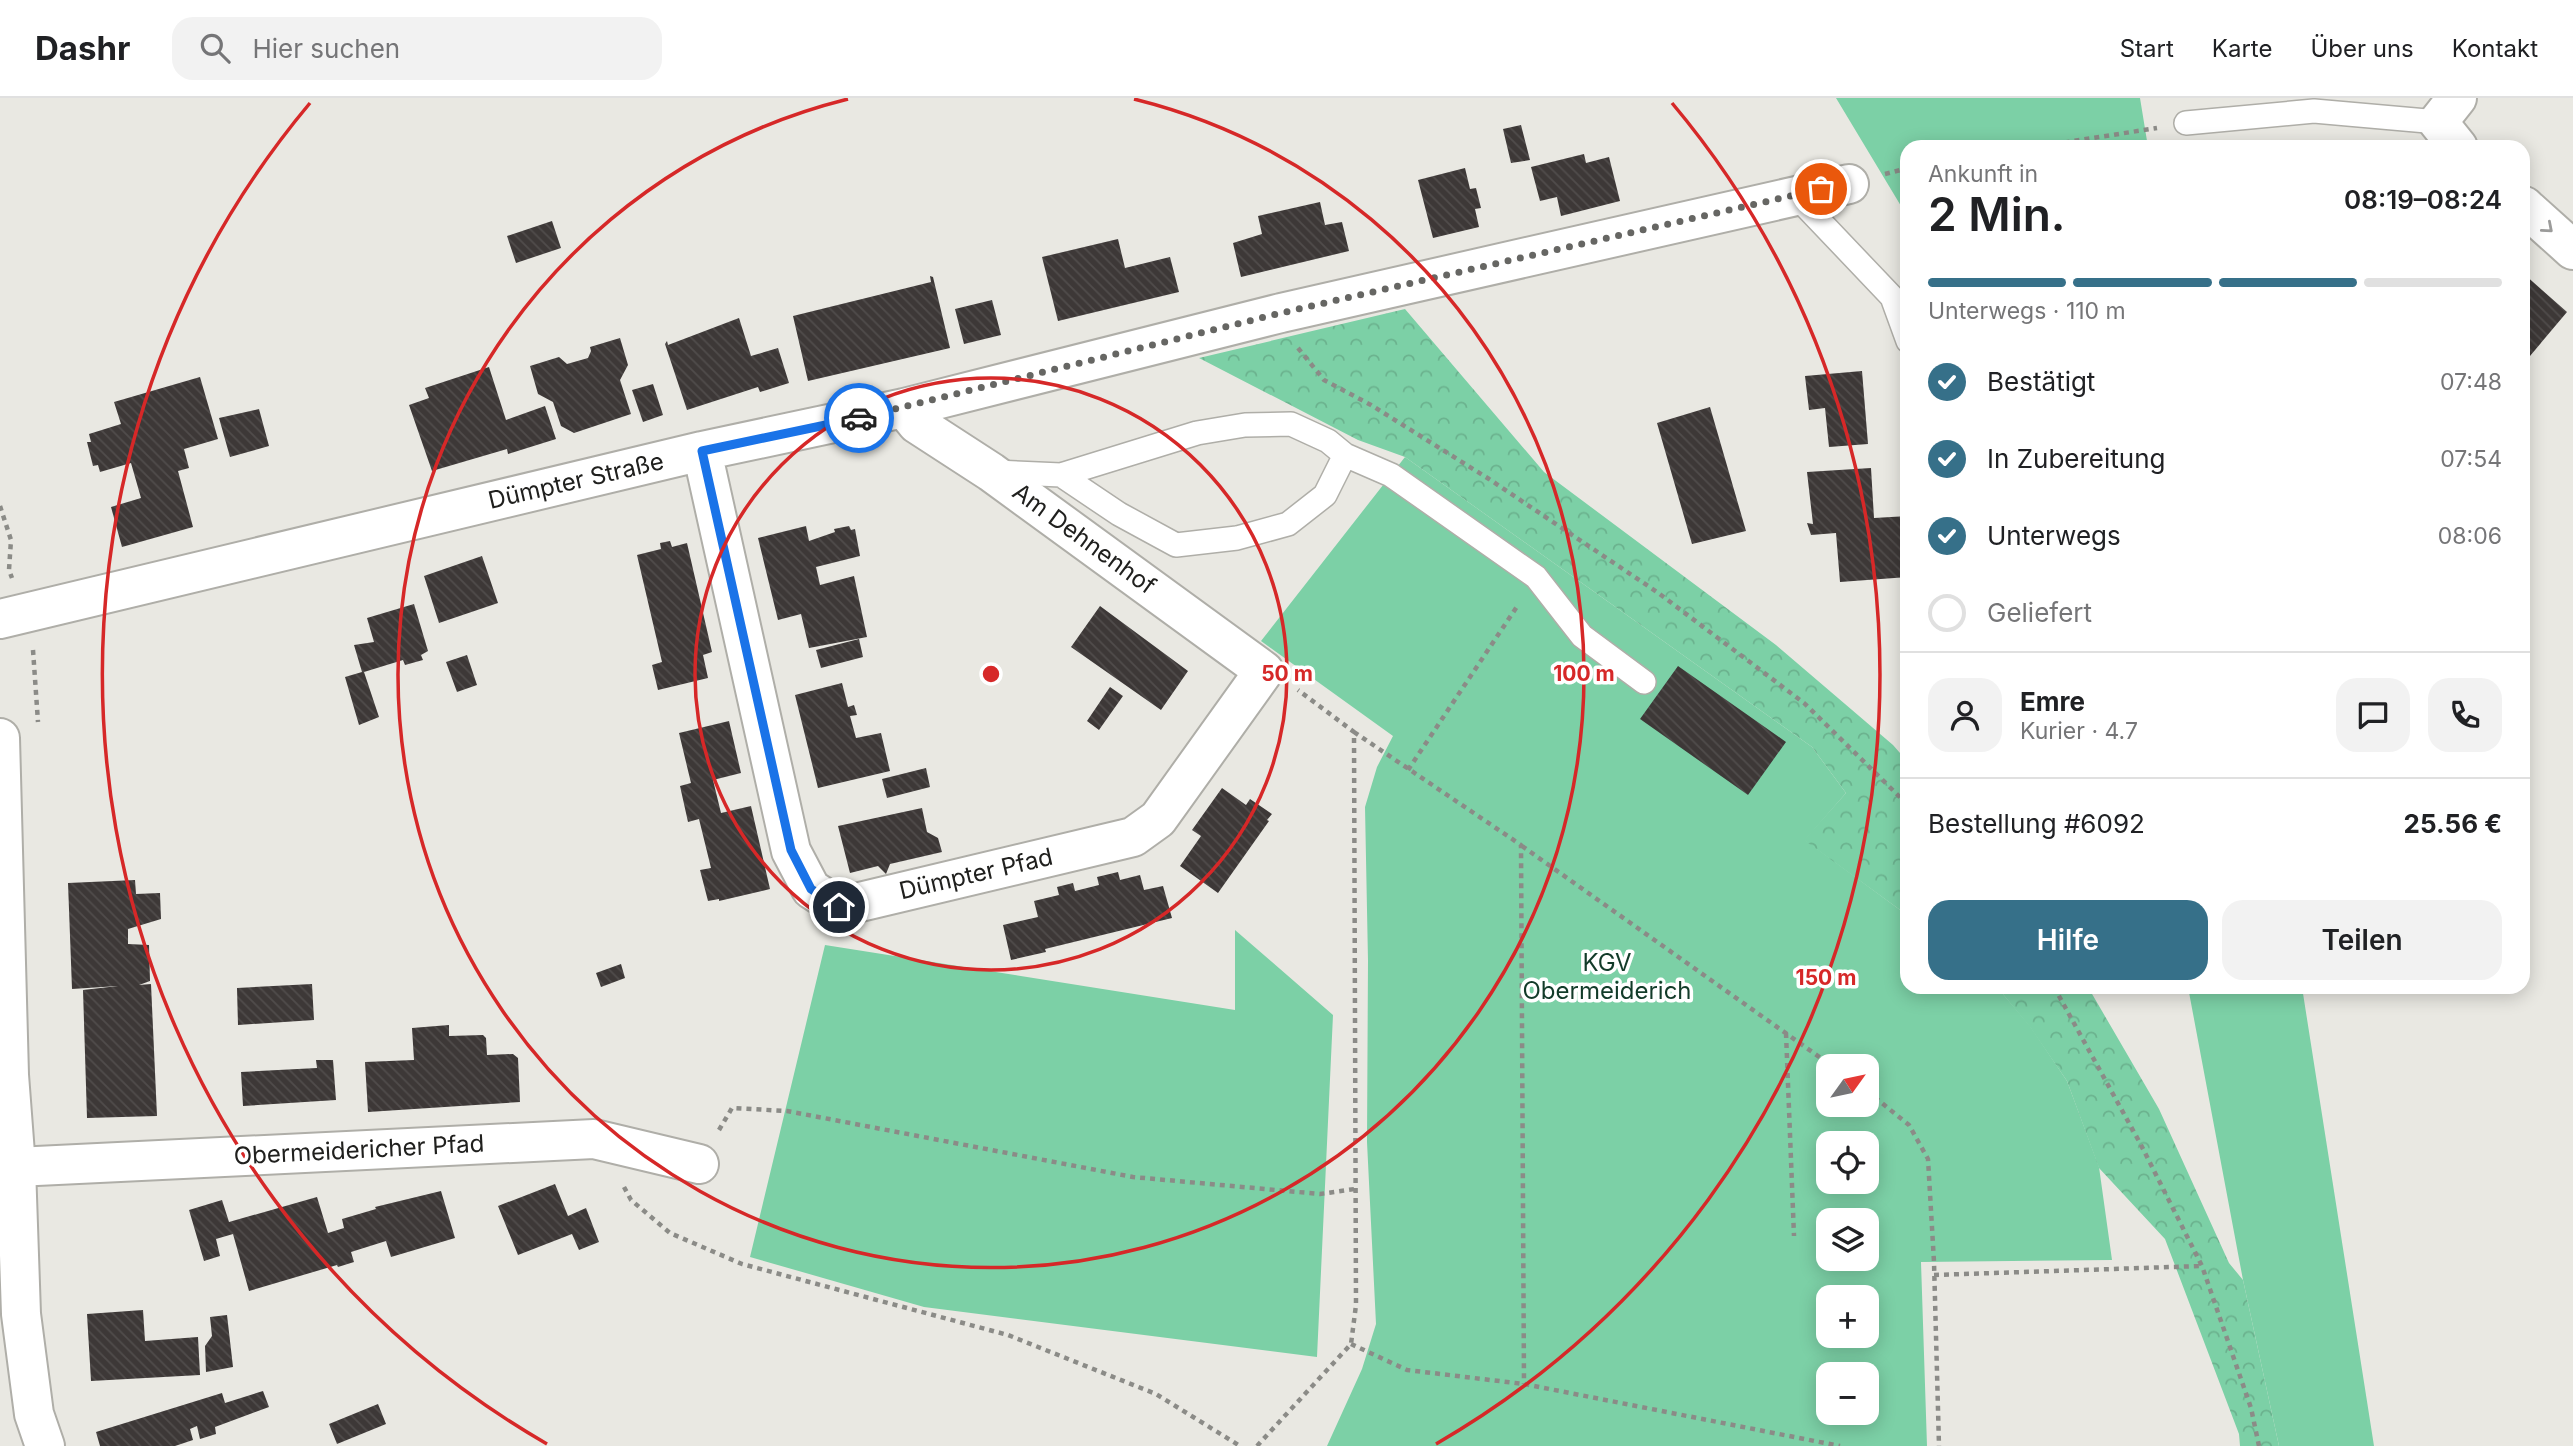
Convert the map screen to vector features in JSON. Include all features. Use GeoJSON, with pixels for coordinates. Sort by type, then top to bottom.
{"type":"FeatureCollection","features":[{"type":"Feature","properties":{"kind":"street","name":"Dümpter Straße"},"geometry":{"type":"LineString","coordinates":[[0,619],[702,451],[904,408],[1281,313],[1794,194],[1849,184]]}},
{"type":"Feature","properties":{"kind":"street"},"geometry":{"type":"LineString","coordinates":[[2530,211],[2573,250]]}},
{"type":"Feature","properties":{"kind":"street","name":"Am Dehnenhof"},"geometry":{"type":"LineString","coordinates":[[904,408],[917,424],[991,472],[1264,671]]}},
{"type":"Feature","properties":{"kind":"street","name":"Dümpter Pfad"},"geometry":{"type":"LineString","coordinates":[[702,451],[791,850],[811,889],[839,907],[1133,837],[1157,818],[1264,671]]}},
{"type":"Feature","properties":{"kind":"street"},"geometry":{"type":"LineString","coordinates":[[0,738],[9,1075],[16,1167],[21,1314],[34,1414],[45,1446]]}},
{"type":"Feature","properties":{"kind":"street","name":"Obermeidericher Pfad"},"geometry":{"type":"LineString","coordinates":[[16,1167],[594,1139],[699,1164]]}},
{"type":"Feature","properties":{"kind":"lane"},"geometry":{"type":"LineString","coordinates":[[2186,123],[2314,111],[2451,122]]}},
{"type":"Feature","properties":{"kind":"lane"},"geometry":{"type":"LineString","coordinates":[[1794,194],[1892,297],[1900,319]]}},
{"type":"Feature","properties":{"kind":"lane"},"geometry":{"type":"LineString","coordinates":[[991,472],[1061,475],[1197,433],[1245,425],[1291,424],[1328,441],[1345,455],[1391,475],[1536,577],[1582,636],[1644,682]]}},
{"type":"Feature","properties":{"kind":"lane"},"geometry":{"type":"LineString","coordinates":[[1061,475],[1119,514],[1176,545],[1237,538],[1288,524],[1325,495],[1345,455]]}},
{"type":"Feature","properties":{"kind":"path"},"geometry":{"type":"LineString","coordinates":[[2079,140],[2186,123]]}},
{"type":"Feature","properties":{"kind":"path"},"geometry":{"type":"LineString","coordinates":[[1281,313],[1297,346],[1324,380],[1371,405],[1489,479],[1657,592],[1804,703],[1900,797]]}},
{"type":"Feature","properties":{"kind":"path"},"geometry":{"type":"LineString","coordinates":[[1408,770],[1536,577]]}},
{"type":"Feature","properties":{"kind":"path"},"geometry":{"type":"LineString","coordinates":[[1264,671],[1286,680],[1354,732],[1521,845],[1816,1054]]}},
{"type":"Feature","properties":{"kind":"path"},"geometry":{"type":"LineString","coordinates":[[1257,1446],[1351,1343],[1356,1305],[1354,732]]}},
{"type":"Feature","properties":{"kind":"path"},"geometry":{"type":"LineString","coordinates":[[1521,845],[1524,1384]]}},
{"type":"Feature","properties":{"kind":"path"},"geometry":{"type":"LineString","coordinates":[[2058,994],[2140,1143],[2203,1266],[2251,1408],[2259,1446]]}},
{"type":"Feature","properties":{"kind":"path"},"geometry":{"type":"LineString","coordinates":[[1786,1032],[1794,1237]]}},
{"type":"Feature","properties":{"kind":"path"},"geometry":{"type":"LineString","coordinates":[[1880,1102],[1909,1125],[1928,1159],[1939,1446]]}},
{"type":"Feature","properties":{"kind":"path"},"geometry":{"type":"LineString","coordinates":[[699,1164],[732,1108],[787,1111],[1133,1177],[1320,1195],[1355,1189]]}},
{"type":"Feature","properties":{"kind":"path"},"geometry":{"type":"LineString","coordinates":[[594,1139],[631,1200],[670,1233],[743,1264],[1008,1335],[1156,1394],[1240,1446]]}},
{"type":"Feature","properties":{"kind":"path"},"geometry":{"type":"LineString","coordinates":[[1934,1275],[2203,1266]]}},
{"type":"Feature","properties":{"kind":"path"},"geometry":{"type":"LineString","coordinates":[[1351,1343],[1407,1370],[1524,1384],[1840,1446]]}},
{"type":"Feature","properties":{"kind":"green space"},"geometry":{"type":"Polygon","coordinates":[[[1836,98],[2140,98],[2147,140],[1900,140],[1900,204],[1836,98]]]}},
{"type":"Feature","properties":{"kind":"green space"},"geometry":{"type":"Polygon","coordinates":[[[1405,309],[1544,472],[1776,645],[1900,753],[1900,910],[1804,840],[1846,793],[1812,747],[1405,457],[1358,440],[1199,358],[1405,309]]]}},
{"type":"Feature","properties":{"kind":"green space","name":"KGV Obermeiderich"},"geometry":{"type":"Polygon","coordinates":[[[1405,457],[1812,747],[1846,793],[1805,840],[1900,910],[1900,994],[2003,994],[2030,1026],[2067,1081],[2099,1167],[2112,1260],[1921,1262],[1927,1446],[1327,1446],[1362,1369],[1376,1324],[1367,1142],[1365,807],[1377,767],[1393,736],[1261,641],[1405,457]]]}},
{"type":"Feature","properties":{"kind":"green space"},"geometry":{"type":"Polygon","coordinates":[[[1235,930],[1333,1015],[1317,1357],[924,1307],[750,1257],[825,945],[1235,1010],[1235,930]]]}},
{"type":"Feature","properties":{"kind":"green space"},"geometry":{"type":"Polygon","coordinates":[[[2003,994],[2092,994],[2159,1109],[2229,1263],[2243,1280],[2279,1446],[2240,1446],[2239,1434],[2165,1239],[2099,1168],[2067,1081],[2030,1027],[2003,994]]]}},
{"type":"Feature","properties":{"kind":"green space"},"geometry":{"type":"Polygon","coordinates":[[[2189,994],[2303,994],[2374,1446],[2279,1446],[2243,1280],[2189,994]]]}},
{"type":"Feature","properties":{"kind":"building"},"geometry":{"type":"Polygon","coordinates":[[[1521,125],[1530,160],[1511,163],[1503,129],[1521,125]]]}},
{"type":"Feature","properties":{"kind":"building"},"geometry":{"type":"Polygon","coordinates":[[[1584,154],[1586,163],[1609,157],[1620,201],[1561,216],[1557,197],[1540,201],[1531,167],[1584,154]]]}},
{"type":"Feature","properties":{"kind":"building"},"geometry":{"type":"Polygon","coordinates":[[[1465,168],[1470,189],[1476,188],[1481,208],[1475,209],[1479,227],[1433,238],[1418,180],[1465,168]]]}},
{"type":"Feature","properties":{"kind":"building"},"geometry":{"type":"Polygon","coordinates":[[[1320,202],[1325,225],[1342,222],[1349,251],[1241,277],[1233,243],[1262,234],[1258,216],[1320,202]]]}},
{"type":"Feature","properties":{"kind":"building"},"geometry":{"type":"Polygon","coordinates":[[[552,221],[561,248],[516,263],[507,236],[552,221]]]}},
{"type":"Feature","properties":{"kind":"building"},"geometry":{"type":"Polygon","coordinates":[[[1118,239],[1125,268],[1170,257],[1179,292],[1058,321],[1042,257],[1118,239]]]}},
{"type":"Feature","properties":{"kind":"building"},"geometry":{"type":"Polygon","coordinates":[[[930,276],[933,277],[950,348],[808,381],[793,316],[931,282],[930,276]]]}},
{"type":"Feature","properties":{"kind":"building"},"geometry":{"type":"Polygon","coordinates":[[[2530,279],[2567,312],[2530,356],[2530,279]]]}},
{"type":"Feature","properties":{"kind":"building"},"geometry":{"type":"Polygon","coordinates":[[[992,300],[1001,335],[964,344],[955,309],[992,300]]]}},
{"type":"Feature","properties":{"kind":"building"},"geometry":{"type":"Polygon","coordinates":[[[739,318],[751,356],[778,348],[789,383],[760,392],[758,387],[687,410],[665,344],[667,341],[668,345],[739,318]]]}},
{"type":"Feature","properties":{"kind":"building"},"geometry":{"type":"Polygon","coordinates":[[[620,338],[628,365],[620,380],[631,414],[574,433],[561,426],[553,402],[538,394],[530,366],[559,357],[567,364],[588,358],[590,347],[620,338]]]}},
{"type":"Feature","properties":{"kind":"building"},"geometry":{"type":"Polygon","coordinates":[[[489,367],[506,420],[545,406],[556,439],[508,454],[507,449],[432,471],[409,405],[429,398],[425,388],[489,367]]]}},
{"type":"Feature","properties":{"kind":"building"},"geometry":{"type":"Polygon","coordinates":[[[1862,371],[1868,444],[1829,447],[1825,408],[1809,410],[1805,376],[1862,371]]]}},
{"type":"Feature","properties":{"kind":"building"},"geometry":{"type":"Polygon","coordinates":[[[200,377],[218,439],[184,449],[189,468],[178,471],[193,527],[122,547],[111,507],[141,498],[131,463],[100,472],[98,465],[93,466],[87,442],[91,442],[89,434],[121,424],[114,402],[200,377]]]}},
{"type":"Feature","properties":{"kind":"building"},"geometry":{"type":"Polygon","coordinates":[[[653,384],[663,415],[643,422],[632,390],[653,384]]]}},
{"type":"Feature","properties":{"kind":"building"},"geometry":{"type":"Polygon","coordinates":[[[1710,407],[1746,531],[1692,544],[1657,423],[1710,407]]]}},
{"type":"Feature","properties":{"kind":"building"},"geometry":{"type":"Polygon","coordinates":[[[259,409],[269,446],[230,457],[219,418],[259,409]]]}},
{"type":"Feature","properties":{"kind":"building"},"geometry":{"type":"Polygon","coordinates":[[[1871,468],[1874,518],[1900,516],[1900,578],[1840,582],[1836,533],[1811,535],[1807,523],[1813,524],[1807,472],[1871,468]]]}},
{"type":"Feature","properties":{"kind":"building"},"geometry":{"type":"Polygon","coordinates":[[[806,526],[809,541],[835,532],[834,529],[849,526],[851,530],[855,529],[860,556],[816,567],[820,585],[854,576],[867,637],[809,648],[801,614],[778,620],[758,538],[806,526]]]}},
{"type":"Feature","properties":{"kind":"building"},"geometry":{"type":"Polygon","coordinates":[[[670,541],[672,547],[687,543],[712,652],[703,655],[708,678],[658,690],[652,665],[662,662],[637,555],[661,549],[660,543],[670,541]]]}},
{"type":"Feature","properties":{"kind":"building"},"geometry":{"type":"Polygon","coordinates":[[[482,556],[498,603],[439,623],[424,576],[482,556]]]}},
{"type":"Feature","properties":{"kind":"building"},"geometry":{"type":"Polygon","coordinates":[[[414,604],[428,651],[421,655],[423,660],[405,665],[403,660],[364,672],[379,717],[359,725],[345,677],[362,672],[354,645],[374,642],[367,618],[414,604]]]}},
{"type":"Feature","properties":{"kind":"building"},"geometry":{"type":"Polygon","coordinates":[[[1100,606],[1188,671],[1161,710],[1071,647],[1100,606]]]}},
{"type":"Feature","properties":{"kind":"building"},"geometry":{"type":"Polygon","coordinates":[[[859,639],[863,657],[821,668],[816,650],[859,639]]]}},
{"type":"Feature","properties":{"kind":"building"},"geometry":{"type":"Polygon","coordinates":[[[467,655],[477,685],[457,692],[446,662],[467,655]]]}},
{"type":"Feature","properties":{"kind":"building"},"geometry":{"type":"Polygon","coordinates":[[[1678,666],[1786,742],[1748,795],[1640,719],[1678,666]]]}},
{"type":"Feature","properties":{"kind":"building"},"geometry":{"type":"Polygon","coordinates":[[[842,683],[848,707],[854,705],[857,715],[850,716],[856,738],[881,733],[890,771],[818,788],[795,695],[842,683]]]}},
{"type":"Feature","properties":{"kind":"building"},"geometry":{"type":"Polygon","coordinates":[[[1110,687],[1123,696],[1099,730],[1087,721],[1110,687]]]}},
{"type":"Feature","properties":{"kind":"building"},"geometry":{"type":"Polygon","coordinates":[[[729,721],[741,773],[713,780],[721,813],[751,806],[770,889],[708,901],[700,870],[711,868],[699,819],[688,822],[680,786],[691,783],[679,733],[729,721]]]}},
{"type":"Feature","properties":{"kind":"building"},"geometry":{"type":"Polygon","coordinates":[[[926,768],[930,787],[887,798],[882,779],[926,768]]]}},
{"type":"Feature","properties":{"kind":"building"},"geometry":{"type":"Polygon","coordinates":[[[1222,788],[1246,805],[1250,799],[1272,814],[1218,893],[1180,866],[1201,836],[1192,830],[1222,788]]]}},
{"type":"Feature","properties":{"kind":"building"},"geometry":{"type":"Polygon","coordinates":[[[922,808],[927,832],[938,838],[942,852],[890,864],[886,874],[878,866],[850,873],[838,826],[922,808]]]}},
{"type":"Feature","properties":{"kind":"building"},"geometry":{"type":"Polygon","coordinates":[[[1118,872],[1120,880],[1140,875],[1144,890],[1163,886],[1172,918],[1011,960],[1003,925],[1038,917],[1034,901],[1059,895],[1057,887],[1073,883],[1075,891],[1099,885],[1097,877],[1118,872]]]}},
{"type":"Feature","properties":{"kind":"building"},"geometry":{"type":"Polygon","coordinates":[[[135,880],[136,894],[160,893],[161,919],[128,929],[128,944],[149,945],[150,981],[139,985],[151,984],[157,1116],[87,1118],[83,990],[118,986],[72,989],[68,883],[135,880]]]}},
{"type":"Feature","properties":{"kind":"building"},"geometry":{"type":"Polygon","coordinates":[[[621,964],[625,978],[601,987],[596,973],[621,964]]]}},
{"type":"Feature","properties":{"kind":"building"},"geometry":{"type":"Polygon","coordinates":[[[312,984],[314,1020],[238,1025],[237,988],[312,984]]]}},
{"type":"Feature","properties":{"kind":"building"},"geometry":{"type":"Polygon","coordinates":[[[449,1025],[449,1036],[483,1035],[486,1038],[487,1055],[513,1054],[518,1058],[520,1102],[368,1112],[365,1062],[414,1060],[412,1028],[449,1025]]]}},
{"type":"Feature","properties":{"kind":"building"},"geometry":{"type":"Polygon","coordinates":[[[316,1060],[333,1060],[336,1100],[243,1106],[241,1072],[317,1068],[316,1060]]]}},
{"type":"Feature","properties":{"kind":"building"},"geometry":{"type":"Polygon","coordinates":[[[555,1184],[568,1216],[586,1208],[599,1242],[579,1250],[572,1234],[518,1255],[498,1206],[555,1184]]]}},
{"type":"Feature","properties":{"kind":"building"},"geometry":{"type":"Polygon","coordinates":[[[441,1191],[455,1238],[391,1257],[386,1241],[351,1252],[354,1262],[249,1291],[233,1234],[216,1239],[220,1256],[204,1261],[189,1210],[222,1200],[229,1222],[317,1197],[328,1233],[344,1228],[342,1219],[376,1209],[375,1207],[441,1191]]]}},
{"type":"Feature","properties":{"kind":"building"},"geometry":{"type":"Polygon","coordinates":[[[143,1310],[145,1341],[198,1337],[200,1375],[91,1381],[87,1314],[143,1310]]]}},
{"type":"Feature","properties":{"kind":"building"},"geometry":{"type":"Polygon","coordinates":[[[227,1315],[233,1367],[206,1372],[205,1346],[212,1336],[210,1317],[227,1315]]]}},
{"type":"Feature","properties":{"kind":"building"},"geometry":{"type":"Polygon","coordinates":[[[263,1391],[269,1407],[215,1427],[216,1434],[200,1439],[197,1426],[190,1429],[193,1440],[175,1446],[100,1446],[96,1432],[222,1393],[225,1403],[263,1391]]]}},
{"type":"Feature","properties":{"kind":"building"},"geometry":{"type":"Polygon","coordinates":[[[378,1404],[386,1424],[337,1444],[329,1424],[378,1404]]]}},
{"type":"Feature","properties":{"kind":"way so far"},"geometry":{"type":"LineString","coordinates":[[859,418],[1281,313],[1821,189]]}},
{"type":"Feature","properties":{"kind":"route"},"geometry":{"type":"LineString","coordinates":[[839,907],[811,889],[791,850],[702,451],[859,418]]}}]}
